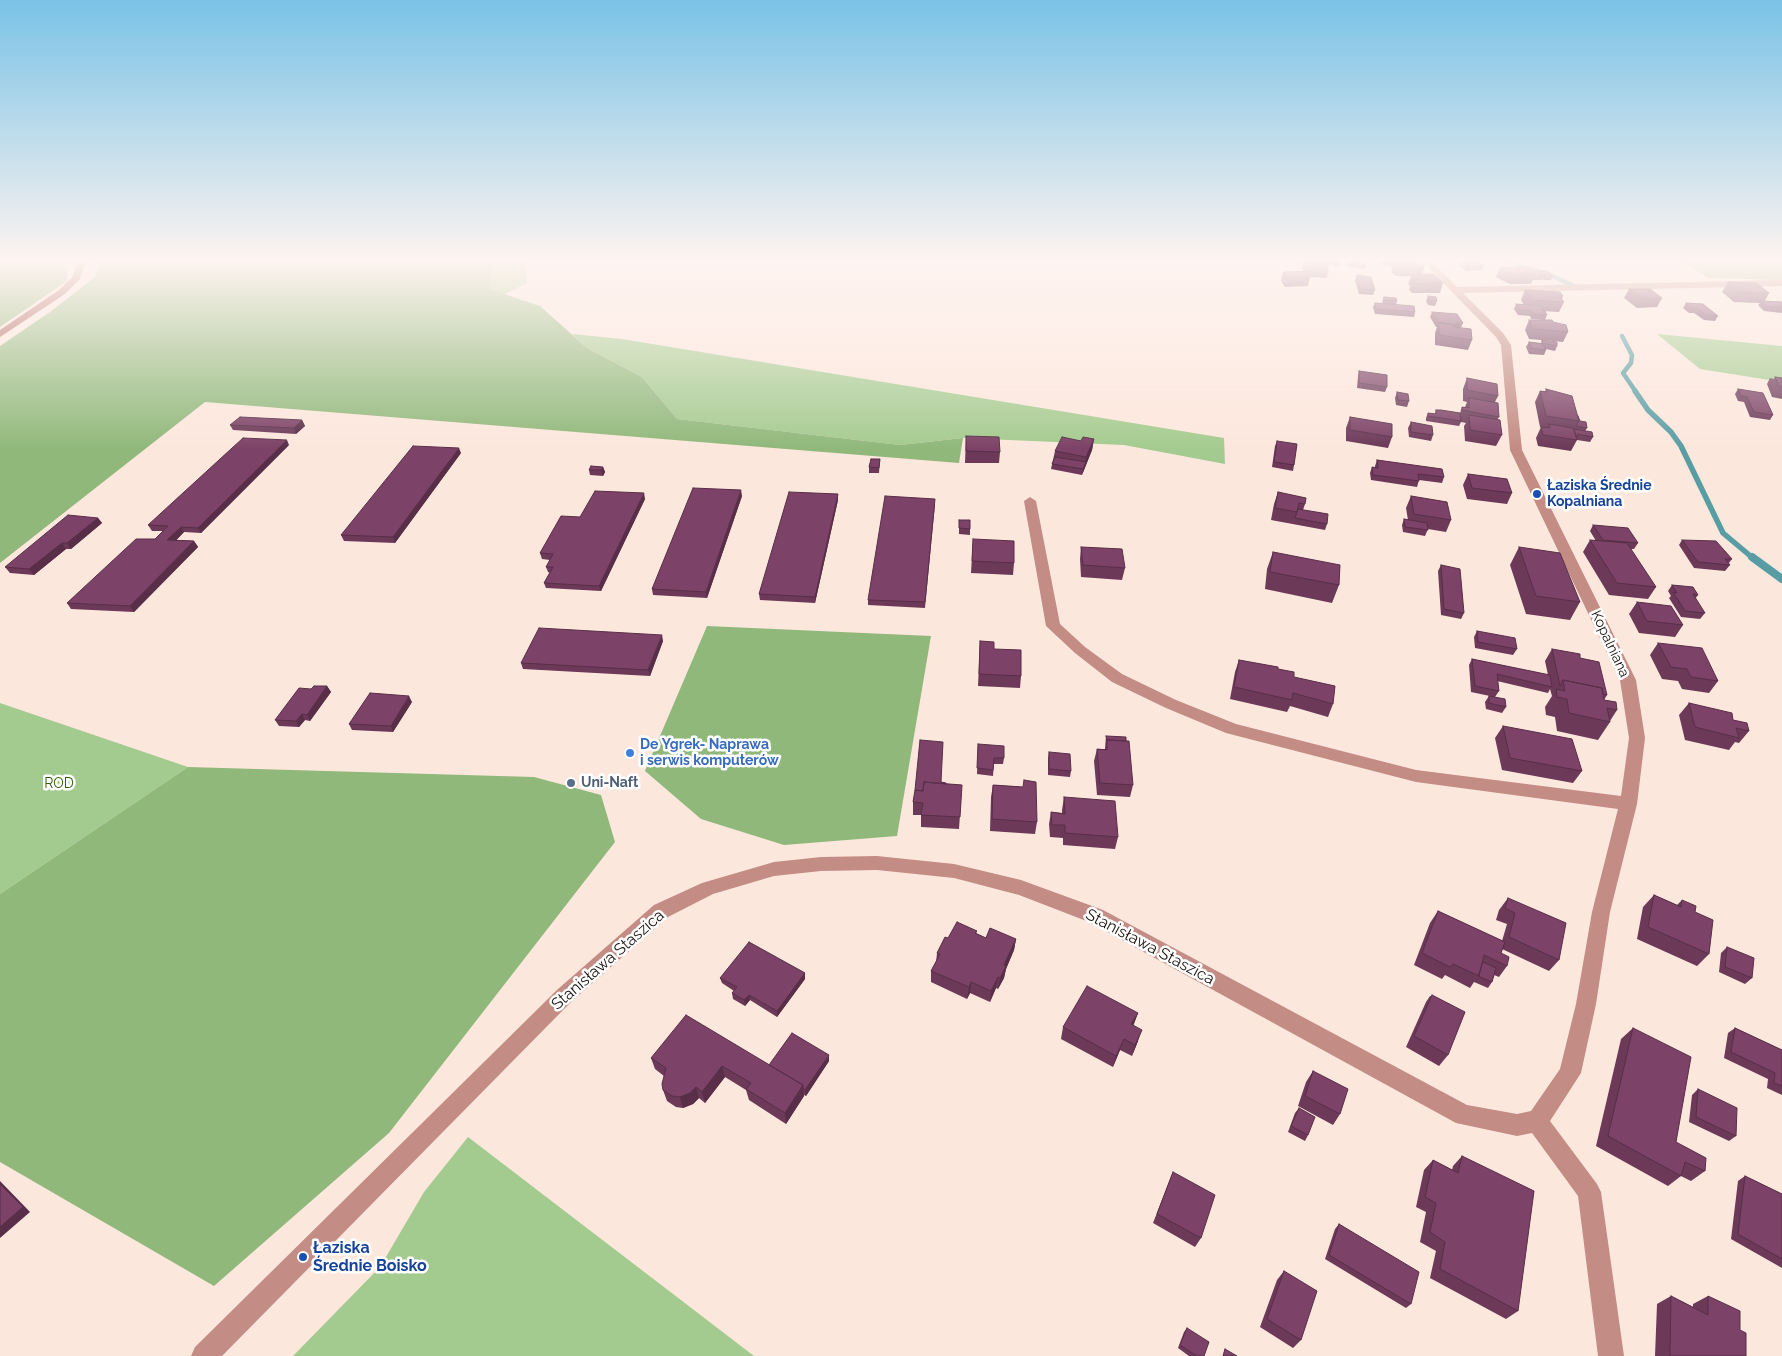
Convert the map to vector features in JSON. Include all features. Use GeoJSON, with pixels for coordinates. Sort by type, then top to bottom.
{"type":"FeatureCollection","features":[{"type":"Feature","properties":{"kind":"street"},"geometry":{"type":"LineString","coordinates":[[0,334],[17,322]]}},
{"type":"Feature","properties":{"kind":"street","name":"Kopalniana"},"geometry":{"type":"LineString","coordinates":[[1488,322],[1500,335],[1506,345],[1516,450],[1628,680],[1637,738],[1628,804],[1601,912],[1586,1004],[1570,1073],[1537,1121]]}},
{"type":"Feature","properties":{"kind":"street"},"geometry":{"type":"LineString","coordinates":[[1030,501],[1053,626],[1080,650],[1117,678],[1171,704],[1232,729],[1416,776],[1628,804]]}},
{"type":"Feature","properties":{"kind":"street","name":"Stanisława Staszica"},"geometry":{"type":"LineString","coordinates":[[204,1356],[565,995],[660,911],[708,888],[774,869],[821,864],[877,863],[954,871],[1021,888],[1096,916],[1464,1115],[1517,1125],[1537,1121]]}},
{"type":"Feature","properties":{"kind":"street"},"geometry":{"type":"LineString","coordinates":[[1537,1121],[1589,1192],[1611,1356]]}},
{"type":"Feature","properties":{"kind":"green space"},"geometry":{"type":"Polygon","coordinates":[[[0,322],[7,322],[0,327],[0,322]]]}},
{"type":"Feature","properties":{"kind":"green space"},"geometry":{"type":"Polygon","coordinates":[[[35,322],[558,322],[587,348],[642,377],[677,419],[900,445],[963,438],[959,463],[205,402],[0,563],[0,346],[35,322]]]}},
{"type":"Feature","properties":{"kind":"green space"},"geometry":{"type":"Polygon","coordinates":[[[572,334],[622,339],[1224,438],[1225,464],[1124,445],[963,438],[900,445],[677,419],[642,377],[587,348],[572,334]]]}},
{"type":"Feature","properties":{"kind":"green space"},"geometry":{"type":"Polygon","coordinates":[[[1657,334],[1782,346],[1782,382],[1700,369],[1657,334]]]}},
{"type":"Feature","properties":{"kind":"green space"},"geometry":{"type":"Polygon","coordinates":[[[707,626],[931,636],[897,836],[784,845],[701,819],[645,771],[707,626]]]}},
{"type":"Feature","properties":{"kind":"green space","name":"ROD"},"geometry":{"type":"Polygon","coordinates":[[[0,703],[188,767],[0,894],[0,703]]]}},
{"type":"Feature","properties":{"kind":"green space"},"geometry":{"type":"Polygon","coordinates":[[[188,767],[534,777],[601,795],[615,842],[389,1133],[214,1286],[0,1162],[0,894],[188,767]]]}},
{"type":"Feature","properties":{"kind":"green space"},"geometry":{"type":"Polygon","coordinates":[[[468,1137],[754,1356],[293,1356],[380,1267],[424,1192],[468,1137]]]}},
{"type":"Feature","properties":{"kind":"building"},"geometry":{"type":"Polygon","coordinates":[[[1440,322],[1463,323],[1456,323],[1458,325],[1440,322]]]}},
{"type":"Feature","properties":{"kind":"building"},"geometry":{"type":"Polygon","coordinates":[[[1530,322],[1554,322],[1566,325],[1568,332],[1533,329],[1530,322]]]}},
{"type":"Feature","properties":{"kind":"building"},"geometry":{"type":"Polygon","coordinates":[[[1439,323],[1471,329],[1472,340],[1439,335],[1439,323]]]}},
{"type":"Feature","properties":{"kind":"building"},"geometry":{"type":"Polygon","coordinates":[[[1542,340],[1557,342],[1557,346],[1542,343],[1542,340]]]}},
{"type":"Feature","properties":{"kind":"building"},"geometry":{"type":"Polygon","coordinates":[[[1529,342],[1543,344],[1546,350],[1531,348],[1529,342]]]}},
{"type":"Feature","properties":{"kind":"building"},"geometry":{"type":"Polygon","coordinates":[[[1359,371],[1387,375],[1387,387],[1359,383],[1359,371]]]}},
{"type":"Feature","properties":{"kind":"building"},"geometry":{"type":"Polygon","coordinates":[[[1775,377],[1782,378],[1782,387],[1779,386],[1775,377]]]}},
{"type":"Feature","properties":{"kind":"building"},"geometry":{"type":"Polygon","coordinates":[[[1467,378],[1497,384],[1498,396],[1467,390],[1467,378]]]}},
{"type":"Feature","properties":{"kind":"building"},"geometry":{"type":"Polygon","coordinates":[[[1546,389],[1572,396],[1579,421],[1546,416],[1540,391],[1547,392],[1546,389]]]}},
{"type":"Feature","properties":{"kind":"building"},"geometry":{"type":"Polygon","coordinates":[[[1738,389],[1763,393],[1773,415],[1754,412],[1747,397],[1741,396],[1738,389]]]}},
{"type":"Feature","properties":{"kind":"building"},"geometry":{"type":"Polygon","coordinates":[[[1397,392],[1408,394],[1409,401],[1398,400],[1397,392]]]}},
{"type":"Feature","properties":{"kind":"building"},"geometry":{"type":"Polygon","coordinates":[[[1469,398],[1498,403],[1499,417],[1462,410],[1462,407],[1469,408],[1469,398]]]}},
{"type":"Feature","properties":{"kind":"building"},"geometry":{"type":"Polygon","coordinates":[[[1436,410],[1460,413],[1461,421],[1428,416],[1428,413],[1436,414],[1436,410]]]}},
{"type":"Feature","properties":{"kind":"building"},"geometry":{"type":"Polygon","coordinates":[[[1469,415],[1500,420],[1502,435],[1470,430],[1469,415]]]}},
{"type":"Feature","properties":{"kind":"building"},"geometry":{"type":"Polygon","coordinates":[[[1578,416],[1580,421],[1586,422],[1587,428],[1576,426],[1579,421],[1578,416]]]}},
{"type":"Feature","properties":{"kind":"building"},"geometry":{"type":"Polygon","coordinates":[[[240,417],[302,420],[294,428],[230,425],[240,417]]]}},
{"type":"Feature","properties":{"kind":"building"},"geometry":{"type":"Polygon","coordinates":[[[1350,417],[1392,424],[1392,437],[1350,430],[1350,417]]]}},
{"type":"Feature","properties":{"kind":"building"},"geometry":{"type":"Polygon","coordinates":[[[1411,422],[1432,426],[1433,435],[1411,432],[1411,422]]]}},
{"type":"Feature","properties":{"kind":"building"},"geometry":{"type":"Polygon","coordinates":[[[1549,424],[1573,428],[1577,440],[1543,435],[1541,427],[1550,428],[1549,424]]]}},
{"type":"Feature","properties":{"kind":"building"},"geometry":{"type":"Polygon","coordinates":[[[1574,429],[1592,432],[1593,437],[1577,434],[1578,437],[1574,429]]]}},
{"type":"Feature","properties":{"kind":"building"},"geometry":{"type":"Polygon","coordinates":[[[966,436],[999,437],[1000,452],[966,451],[966,436]]]}},
{"type":"Feature","properties":{"kind":"building"},"geometry":{"type":"Polygon","coordinates":[[[1062,437],[1081,441],[1083,437],[1094,439],[1086,457],[1055,451],[1062,437]]]}},
{"type":"Feature","properties":{"kind":"building"},"geometry":{"type":"Polygon","coordinates":[[[243,438],[287,440],[198,528],[181,527],[167,540],[194,541],[130,606],[67,603],[136,539],[155,539],[168,526],[148,525],[243,438]]]}},
{"type":"Feature","properties":{"kind":"building"},"geometry":{"type":"Polygon","coordinates":[[[1277,441],[1297,444],[1294,465],[1274,462],[1277,441]]]}},
{"type":"Feature","properties":{"kind":"building"},"geometry":{"type":"Polygon","coordinates":[[[413,446],[459,448],[393,537],[341,535],[413,446]]]}},
{"type":"Feature","properties":{"kind":"building"},"geometry":{"type":"Polygon","coordinates":[[[1055,457],[1086,462],[1083,469],[1052,464],[1055,457]]]}},
{"type":"Feature","properties":{"kind":"building"},"geometry":{"type":"Polygon","coordinates":[[[871,459],[880,459],[879,468],[869,467],[871,459]]]}},
{"type":"Feature","properties":{"kind":"building"},"geometry":{"type":"Polygon","coordinates":[[[1377,460],[1442,469],[1444,477],[1418,474],[1419,481],[1373,475],[1372,467],[1378,468],[1377,460]]]}},
{"type":"Feature","properties":{"kind":"building"},"geometry":{"type":"Polygon","coordinates":[[[591,466],[603,467],[601,470],[589,470],[591,466]]]}},
{"type":"Feature","properties":{"kind":"building"},"geometry":{"type":"Polygon","coordinates":[[[1468,474],[1507,479],[1512,493],[1472,488],[1468,474]]]}},
{"type":"Feature","properties":{"kind":"building"},"geometry":{"type":"Polygon","coordinates":[[[693,488],[741,490],[706,592],[652,589],[693,488]]]}},
{"type":"Feature","properties":{"kind":"building"},"geometry":{"type":"Polygon","coordinates":[[[595,491],[644,493],[599,586],[544,583],[553,567],[546,567],[553,554],[540,553],[561,516],[580,517],[595,491]]]}},
{"type":"Feature","properties":{"kind":"building"},"geometry":{"type":"Polygon","coordinates":[[[789,492],[838,494],[815,597],[759,594],[789,492]]]}},
{"type":"Feature","properties":{"kind":"building"},"geometry":{"type":"Polygon","coordinates":[[[1278,492],[1306,498],[1305,504],[1299,503],[1297,512],[1275,508],[1278,492]]]}},
{"type":"Feature","properties":{"kind":"building"},"geometry":{"type":"Polygon","coordinates":[[[885,496],[935,499],[925,602],[868,600],[885,496]]]}},
{"type":"Feature","properties":{"kind":"building"},"geometry":{"type":"Polygon","coordinates":[[[1411,496],[1447,502],[1451,520],[1414,514],[1411,496]]]}},
{"type":"Feature","properties":{"kind":"building"},"geometry":{"type":"Polygon","coordinates":[[[1298,509],[1328,514],[1327,524],[1295,518],[1298,509]]]}},
{"type":"Feature","properties":{"kind":"building"},"geometry":{"type":"Polygon","coordinates":[[[68,515],[98,518],[67,543],[62,543],[29,569],[5,567],[68,515]]]}},
{"type":"Feature","properties":{"kind":"building"},"geometry":{"type":"Polygon","coordinates":[[[1404,519],[1427,523],[1428,530],[1405,527],[1404,519]]]}},
{"type":"Feature","properties":{"kind":"building"},"geometry":{"type":"Polygon","coordinates":[[[959,520],[970,520],[970,529],[959,528],[959,520]]]}},
{"type":"Feature","properties":{"kind":"building"},"geometry":{"type":"Polygon","coordinates":[[[1593,525],[1628,528],[1638,543],[1603,540],[1593,525]]]}},
{"type":"Feature","properties":{"kind":"building"},"geometry":{"type":"Polygon","coordinates":[[[973,539],[1014,541],[1014,563],[972,561],[973,539]]]}},
{"type":"Feature","properties":{"kind":"building"},"geometry":{"type":"Polygon","coordinates":[[[1590,540],[1627,543],[1656,587],[1617,583],[1590,540]]]}},
{"type":"Feature","properties":{"kind":"building"},"geometry":{"type":"Polygon","coordinates":[[[1682,540],[1716,541],[1732,559],[1725,559],[1730,565],[1698,562],[1682,540]]]}},
{"type":"Feature","properties":{"kind":"building"},"geometry":{"type":"Polygon","coordinates":[[[1081,547],[1122,549],[1125,568],[1083,565],[1081,547]]]}},
{"type":"Feature","properties":{"kind":"building"},"geometry":{"type":"Polygon","coordinates":[[[1519,547],[1560,553],[1580,602],[1536,596],[1519,547]]]}},
{"type":"Feature","properties":{"kind":"building"},"geometry":{"type":"Polygon","coordinates":[[[1273,552],[1340,565],[1339,585],[1270,572],[1273,552]]]}},
{"type":"Feature","properties":{"kind":"building"},"geometry":{"type":"Polygon","coordinates":[[[1441,565],[1460,569],[1464,613],[1444,609],[1441,565]]]}},
{"type":"Feature","properties":{"kind":"building"},"geometry":{"type":"Polygon","coordinates":[[[1672,585],[1693,587],[1698,595],[1693,594],[1705,613],[1685,611],[1673,592],[1677,593],[1672,585]]]}},
{"type":"Feature","properties":{"kind":"building"},"geometry":{"type":"Polygon","coordinates":[[[1637,602],[1671,606],[1683,625],[1647,621],[1637,602]]]}},
{"type":"Feature","properties":{"kind":"building"},"geometry":{"type":"Polygon","coordinates":[[[539,628],[662,635],[648,670],[521,663],[539,628]]]}},
{"type":"Feature","properties":{"kind":"building"},"geometry":{"type":"Polygon","coordinates":[[[1477,631],[1515,638],[1517,649],[1478,642],[1477,631]]]}},
{"type":"Feature","properties":{"kind":"building"},"geometry":{"type":"Polygon","coordinates":[[[980,641],[994,642],[994,649],[1021,650],[1021,676],[979,674],[980,641]]]}},
{"type":"Feature","properties":{"kind":"building"},"geometry":{"type":"Polygon","coordinates":[[[1658,643],[1702,648],[1718,681],[1691,677],[1687,669],[1671,667],[1658,643]]]}},
{"type":"Feature","properties":{"kind":"building"},"geometry":{"type":"Polygon","coordinates":[[[1552,649],[1580,654],[1580,658],[1599,662],[1607,695],[1603,694],[1602,688],[1563,680],[1560,686],[1552,649]]]}},
{"type":"Feature","properties":{"kind":"building"},"geometry":{"type":"Polygon","coordinates":[[[1472,659],[1550,675],[1552,687],[1497,674],[1499,691],[1475,686],[1472,659]]]}},
{"type":"Feature","properties":{"kind":"building"},"geometry":{"type":"Polygon","coordinates":[[[1239,660],[1278,667],[1278,669],[1294,672],[1294,677],[1335,686],[1333,704],[1293,693],[1292,700],[1234,687],[1239,660]]]}},
{"type":"Feature","properties":{"kind":"building"},"geometry":{"type":"Polygon","coordinates":[[[1563,680],[1602,688],[1604,700],[1616,702],[1617,710],[1607,708],[1610,722],[1569,713],[1567,699],[1557,697],[1556,689],[1565,691],[1563,680]]]}},
{"type":"Feature","properties":{"kind":"building"},"geometry":{"type":"Polygon","coordinates":[[[314,686],[327,686],[307,715],[302,714],[296,721],[275,720],[299,688],[311,689],[314,686]]]}},
{"type":"Feature","properties":{"kind":"building"},"geometry":{"type":"Polygon","coordinates":[[[370,693],[409,696],[391,726],[349,724],[370,693]]]}},
{"type":"Feature","properties":{"kind":"building"},"geometry":{"type":"Polygon","coordinates":[[[1489,696],[1505,699],[1506,707],[1489,703],[1489,696]]]}},
{"type":"Feature","properties":{"kind":"building"},"geometry":{"type":"Polygon","coordinates":[[[1689,703],[1732,713],[1733,720],[1747,723],[1749,731],[1736,728],[1739,738],[1695,727],[1689,703]]]}},
{"type":"Feature","properties":{"kind":"building"},"geometry":{"type":"Polygon","coordinates":[[[1503,726],[1572,739],[1582,771],[1510,758],[1503,726]]]}},
{"type":"Feature","properties":{"kind":"building"},"geometry":{"type":"Polygon","coordinates":[[[1106,736],[1126,737],[1126,741],[1107,740],[1106,736]]]}},
{"type":"Feature","properties":{"kind":"building"},"geometry":{"type":"Polygon","coordinates":[[[920,740],[943,742],[941,782],[946,784],[924,782],[923,791],[915,790],[920,740]]]}},
{"type":"Feature","properties":{"kind":"building"},"geometry":{"type":"Polygon","coordinates":[[[1107,740],[1129,741],[1133,785],[1100,783],[1097,749],[1107,750],[1107,740]]]}},
{"type":"Feature","properties":{"kind":"building"},"geometry":{"type":"Polygon","coordinates":[[[978,744],[1004,746],[1004,758],[994,758],[993,770],[977,768],[978,744]]]}},
{"type":"Feature","properties":{"kind":"building"},"geometry":{"type":"Polygon","coordinates":[[[1049,752],[1070,754],[1071,771],[1049,769],[1049,752]]]}},
{"type":"Feature","properties":{"kind":"building"},"geometry":{"type":"Polygon","coordinates":[[[1024,780],[1036,782],[1037,822],[992,819],[993,785],[1023,787],[1024,780]]]}},
{"type":"Feature","properties":{"kind":"building"},"geometry":{"type":"Polygon","coordinates":[[[924,782],[962,785],[960,817],[921,815],[923,803],[913,802],[915,790],[923,791],[924,782]]]}},
{"type":"Feature","properties":{"kind":"building"},"geometry":{"type":"Polygon","coordinates":[[[1064,797],[1115,801],[1118,837],[1065,833],[1065,825],[1052,825],[1051,812],[1065,814],[1064,797]]]}},
{"type":"Feature","properties":{"kind":"building"},"geometry":{"type":"Polygon","coordinates":[[[1654,895],[1681,907],[1682,900],[1696,906],[1695,912],[1713,920],[1709,954],[1648,927],[1654,895]]]}},
{"type":"Feature","properties":{"kind":"building"},"geometry":{"type":"Polygon","coordinates":[[[1508,898],[1566,923],[1559,960],[1509,937],[1515,913],[1505,908],[1508,898]]]}},
{"type":"Feature","properties":{"kind":"building"},"geometry":{"type":"Polygon","coordinates":[[[1438,911],[1505,942],[1501,953],[1509,957],[1507,966],[1484,955],[1479,976],[1453,964],[1450,967],[1422,953],[1438,911]]]}},
{"type":"Feature","properties":{"kind":"building"},"geometry":{"type":"Polygon","coordinates":[[[957,922],[977,931],[975,933],[986,938],[990,928],[1016,939],[1004,965],[1006,966],[991,991],[971,982],[969,987],[931,971],[940,954],[937,953],[945,937],[948,938],[957,922]]]}},
{"type":"Feature","properties":{"kind":"building"},"geometry":{"type":"Polygon","coordinates":[[[749,942],[805,973],[777,1011],[749,995],[744,1000],[732,993],[737,987],[720,978],[749,942]]]}},
{"type":"Feature","properties":{"kind":"building"},"geometry":{"type":"Polygon","coordinates":[[[1727,947],[1754,958],[1752,978],[1725,967],[1727,947]]]}},
{"type":"Feature","properties":{"kind":"building"},"geometry":{"type":"Polygon","coordinates":[[[1483,962],[1496,968],[1492,982],[1478,976],[1483,962]]]}},
{"type":"Feature","properties":{"kind":"building"},"geometry":{"type":"Polygon","coordinates":[[[1087,986],[1138,1013],[1131,1024],[1142,1030],[1135,1045],[1124,1039],[1116,1056],[1063,1027],[1087,986]]]}},
{"type":"Feature","properties":{"kind":"building"},"geometry":{"type":"Polygon","coordinates":[[[1432,995],[1465,1012],[1448,1055],[1414,1036],[1432,995]]]}},
{"type":"Feature","properties":{"kind":"building"},"geometry":{"type":"Polygon","coordinates":[[[686,1015],[803,1085],[785,1113],[746,1089],[751,1083],[722,1066],[702,1092],[696,1087],[690,1093],[680,1097],[672,1096],[663,1090],[662,1084],[666,1068],[651,1058],[686,1015]]]}},
{"type":"Feature","properties":{"kind":"building"},"geometry":{"type":"Polygon","coordinates":[[[1633,1028],[1691,1057],[1676,1142],[1706,1158],[1705,1171],[1685,1162],[1681,1176],[1608,1136],[1633,1028]]]}},
{"type":"Feature","properties":{"kind":"building"},"geometry":{"type":"Polygon","coordinates":[[[1735,1028],[1782,1050],[1782,1086],[1774,1083],[1775,1073],[1731,1052],[1735,1028]]]}},
{"type":"Feature","properties":{"kind":"building"},"geometry":{"type":"Polygon","coordinates":[[[792,1033],[829,1055],[805,1090],[803,1085],[769,1065],[792,1033]]]}},
{"type":"Feature","properties":{"kind":"building"},"geometry":{"type":"Polygon","coordinates":[[[1313,1071],[1348,1089],[1340,1114],[1305,1096],[1313,1071]]]}},
{"type":"Feature","properties":{"kind":"building"},"geometry":{"type":"Polygon","coordinates":[[[1698,1089],[1737,1108],[1736,1136],[1696,1117],[1698,1089]]]}},
{"type":"Feature","properties":{"kind":"building"},"geometry":{"type":"Polygon","coordinates":[[[1299,1108],[1315,1117],[1308,1135],[1291,1126],[1299,1108]]]}},
{"type":"Feature","properties":{"kind":"building"},"geometry":{"type":"Polygon","coordinates":[[[1462,1156],[1534,1191],[1518,1311],[1440,1269],[1445,1242],[1430,1232],[1436,1203],[1425,1197],[1433,1160],[1458,1173],[1462,1156]]]}},
{"type":"Feature","properties":{"kind":"building"},"geometry":{"type":"Polygon","coordinates":[[[1173,1172],[1215,1195],[1201,1238],[1157,1214],[1173,1172]]]}},
{"type":"Feature","properties":{"kind":"building"},"geometry":{"type":"Polygon","coordinates":[[[1745,1176],[1782,1194],[1782,1259],[1738,1234],[1745,1176]]]}},
{"type":"Feature","properties":{"kind":"building"},"geometry":{"type":"Polygon","coordinates":[[[0,1184],[23,1207],[0,1227],[0,1184]]]}},
{"type":"Feature","properties":{"kind":"building"},"geometry":{"type":"Polygon","coordinates":[[[1339,1224],[1419,1272],[1411,1304],[1329,1255],[1339,1224]]]}},
{"type":"Feature","properties":{"kind":"building"},"geometry":{"type":"Polygon","coordinates":[[[1284,1271],[1317,1291],[1301,1340],[1267,1319],[1284,1271]]]}},
{"type":"Feature","properties":{"kind":"building"},"geometry":{"type":"Polygon","coordinates":[[[1671,1296],[1708,1315],[1708,1296],[1740,1311],[1740,1330],[1746,1333],[1746,1356],[1670,1356],[1671,1296]]]}},
{"type":"Feature","properties":{"kind":"building"},"geometry":{"type":"Polygon","coordinates":[[[1187,1328],[1209,1342],[1204,1356],[1197,1356],[1180,1345],[1187,1328]]]}},
{"type":"Feature","properties":{"kind":"building"},"geometry":{"type":"Polygon","coordinates":[[[1225,1349],[1237,1356],[1223,1356],[1225,1349]]]}},
{"type":"Feature","properties":{"kind":"waterway"},"geometry":{"type":"LineString","coordinates":[[1622,336],[1632,355],[1631,363],[1623,373],[1636,392]]}},
{"type":"Feature","properties":{"kind":"waterway"},"geometry":{"type":"LineString","coordinates":[[1635,391],[1648,410],[1671,432],[1681,446],[1723,533],[1754,559]]}},
{"type":"Feature","properties":{"kind":"waterway"},"geometry":{"type":"LineString","coordinates":[[1752,557],[1782,579]]}},
{"type":"Feature","properties":{"kind":"place","name":"Łaziska Średnie Kopalniana"},"geometry":{"type":"Point","coordinates":[1537,494]}},
{"type":"Feature","properties":{"kind":"place","name":"De Ygrek- Naprawa i serwis komputerów"},"geometry":{"type":"Point","coordinates":[630,753]}},
{"type":"Feature","properties":{"kind":"place","name":"Uni-Naft"},"geometry":{"type":"Point","coordinates":[571,783]}},
{"type":"Feature","properties":{"kind":"place","name":"Łaziska Średnie Boisko"},"geometry":{"type":"Point","coordinates":[303,1257]}}]}
